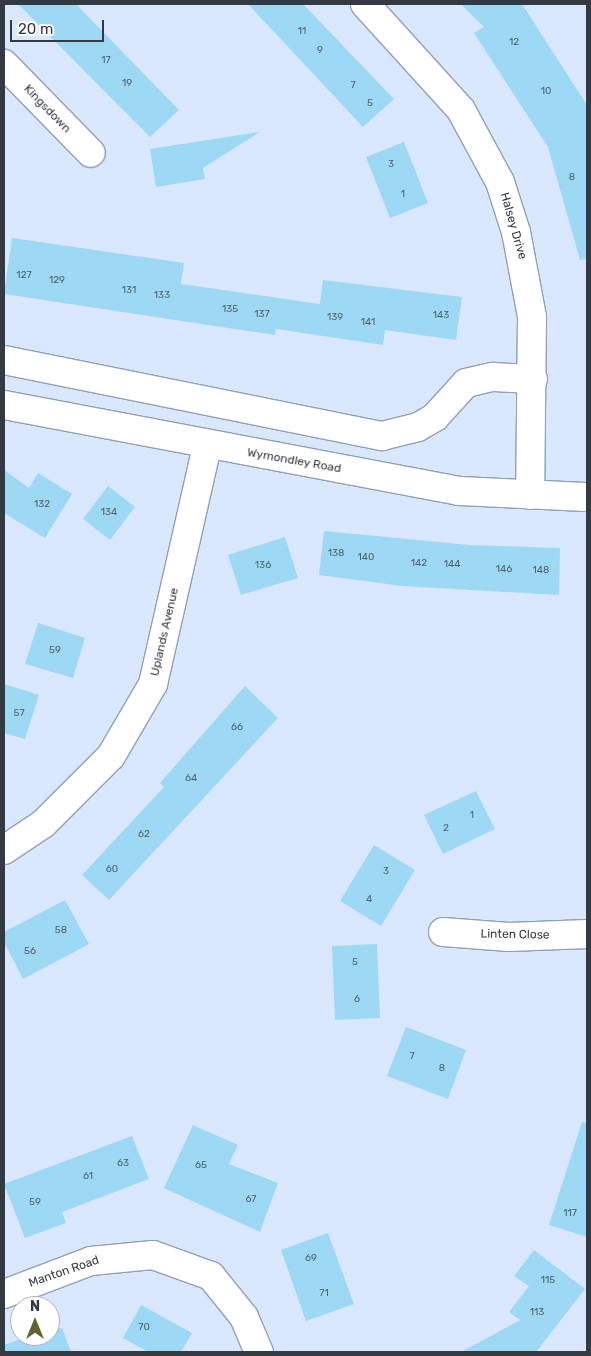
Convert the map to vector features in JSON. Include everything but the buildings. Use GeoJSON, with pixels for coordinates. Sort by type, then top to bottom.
{"type":"FeatureCollection","features":[{"type":"Feature","properties":{"kind":"street","name":"Halsey Drive"},"geometry":{"type":"LineString","coordinates":[[365,4],[461,110],[500,182],[527,281],[533,379],[530,495]]}},
{"type":"Feature","properties":{"kind":"street","name":"Kingsdown"},"geometry":{"type":"LineString","coordinates":[[4,64],[91,153]]}},
{"type":"Feature","properties":{"kind":"street"},"geometry":{"type":"LineString","coordinates":[[4,360],[382,436],[418,427],[435,416],[466,383],[493,377],[533,379]]}},
{"type":"Feature","properties":{"kind":"street","name":"Wymondley Road"},"geometry":{"type":"LineString","coordinates":[[4,405],[207,446],[459,491],[587,497]]}},
{"type":"Feature","properties":{"kind":"street","name":"Uplands Avenue"},"geometry":{"type":"LineString","coordinates":[[4,850],[43,824],[111,756],[153,684],[207,446]]}},
{"type":"Feature","properties":{"kind":"street","name":"Linten Close"},"geometry":{"type":"LineString","coordinates":[[443,932],[509,937],[587,934]]}},
{"type":"Feature","properties":{"kind":"street","name":"Manton Road"},"geometry":{"type":"LineString","coordinates":[[4,1294],[91,1261],[153,1255],[211,1276],[244,1317],[259,1352]]}}]}
